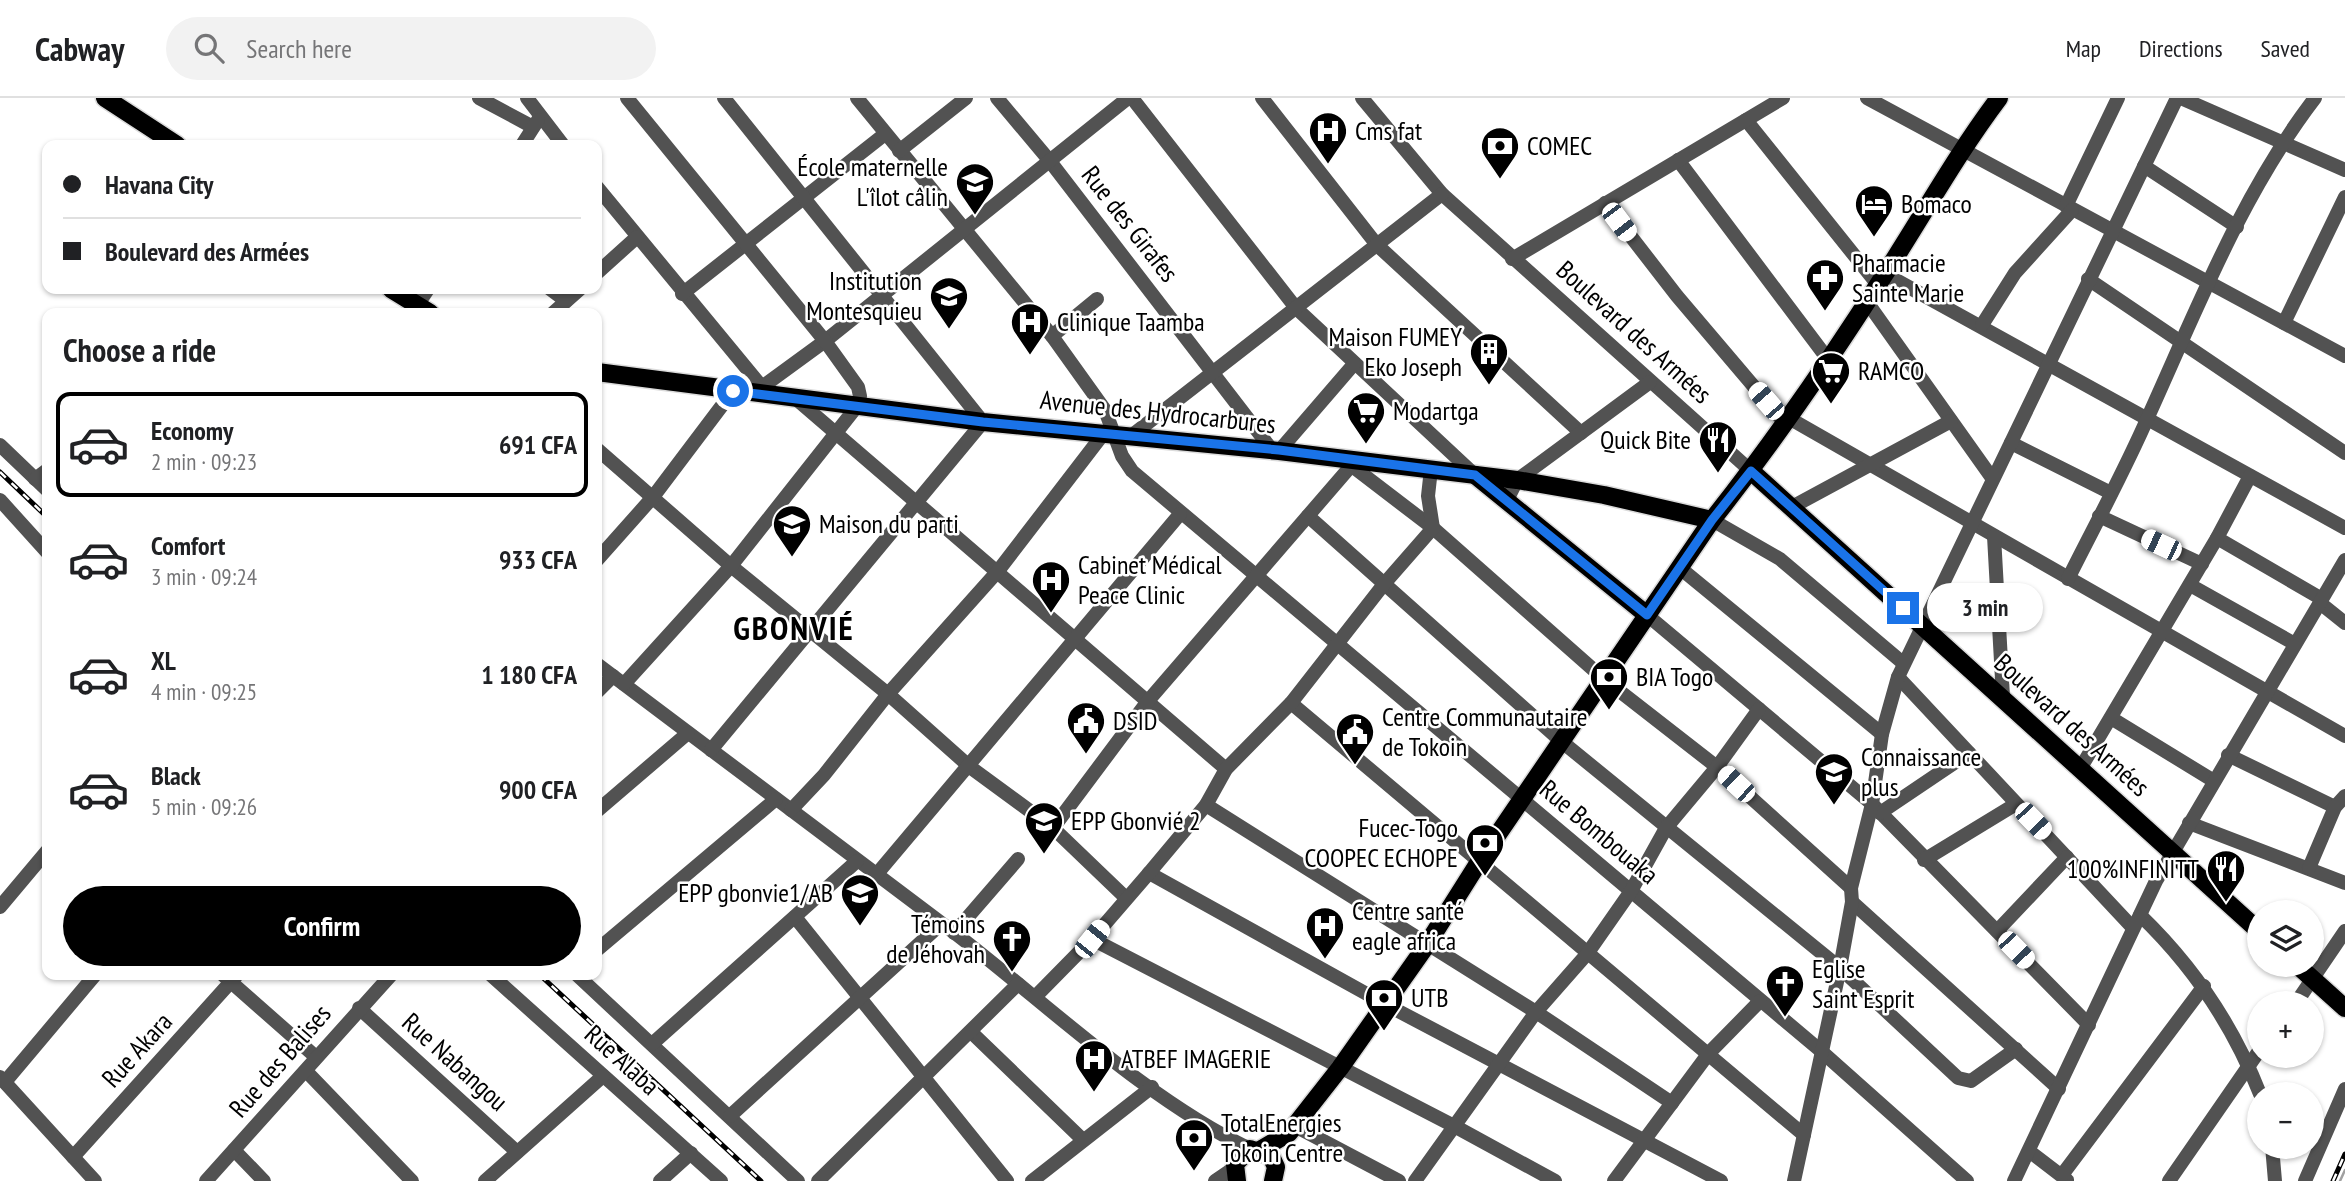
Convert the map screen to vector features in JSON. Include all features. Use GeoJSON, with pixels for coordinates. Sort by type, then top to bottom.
{"type":"FeatureCollection","features":[{"type":"Feature","properties":{"kind":"main road"},"geometry":{"type":"LineString","coordinates":[[105,98],[169,140]]}},
{"type":"Feature","properties":{"kind":"main road"},"geometry":{"type":"LineString","coordinates":[[1235,1171],[1270,1166],[1292,1130],[1340,1069],[1426,946],[1479,862],[1712,520],[1751,471],[1867,302],[1960,150],[1999,98]]}},
{"type":"Feature","properties":{"kind":"main road"},"geometry":{"type":"LineString","coordinates":[[397,294],[415,308]]}},
{"type":"Feature","properties":{"kind":"main road","name":"Avenue des Hydrocarbures"},"geometry":{"type":"LineString","coordinates":[[602,373],[733,391],[763,391],[795,398],[983,422],[1275,450],[1354,462],[1517,480],[1604,495],[1712,520]]}},
{"type":"Feature","properties":{"kind":"main road","name":"Boulevard des Armées"},"geometry":{"type":"LineString","coordinates":[[1751,471],[2247,920]]}},
{"type":"Feature","properties":{"kind":"main road"},"geometry":{"type":"LineString","coordinates":[[1475,475],[1647,615]]}},
{"type":"Feature","properties":{"kind":"main road"},"geometry":{"type":"LineString","coordinates":[[2311,977],[2345,1009]]}},
{"type":"Feature","properties":{"kind":"street"},"geometry":{"type":"LineString","coordinates":[[479,98],[537,122],[557,140]]}},
{"type":"Feature","properties":{"kind":"street"},"geometry":{"type":"LineString","coordinates":[[527,98],[537,122]]}},
{"type":"Feature","properties":{"kind":"street"},"geometry":{"type":"LineString","coordinates":[[602,689],[618,680],[732,566],[858,405],[860,396],[858,387],[825,341],[627,98]]}},
{"type":"Feature","properties":{"kind":"street"},"geometry":{"type":"LineString","coordinates":[[711,750],[813,631],[983,422],[883,293],[724,98]]}},
{"type":"Feature","properties":{"kind":"street","name":"Rue Bombouaka"},"geometry":{"type":"LineString","coordinates":[[857,98],[1052,336],[1105,410],[1108,433],[1126,465],[1180,514],[1258,576],[1821,1051],[1967,1181]]}},
{"type":"Feature","properties":{"kind":"street"},"geometry":{"type":"LineString","coordinates":[[899,151],[966,98]]}},
{"type":"Feature","properties":{"kind":"street","name":"Rue des Girafes"},"geometry":{"type":"LineString","coordinates":[[998,98],[1275,450]]}},
{"type":"Feature","properties":{"kind":"street"},"geometry":{"type":"LineString","coordinates":[[602,193],[763,391],[1130,98],[1296,308],[1475,475]]}},
{"type":"Feature","properties":{"kind":"street"},"geometry":{"type":"LineString","coordinates":[[1262,98],[1377,245],[1581,433]]}},
{"type":"Feature","properties":{"kind":"street","name":"Boulevard des Armées"},"geometry":{"type":"LineString","coordinates":[[1362,98],[1442,194],[1751,471]]}},
{"type":"Feature","properties":{"kind":"street"},"geometry":{"type":"LineString","coordinates":[[1512,259],[1783,98]]}},
{"type":"Feature","properties":{"kind":"street"},"geometry":{"type":"LineString","coordinates":[[1867,98],[1888,103],[1960,150],[2345,356]]}},
{"type":"Feature","properties":{"kind":"street"},"geometry":{"type":"LineString","coordinates":[[1982,325],[2015,273],[2069,208],[2118,98]]}},
{"type":"Feature","properties":{"kind":"street"},"geometry":{"type":"LineString","coordinates":[[1794,1181],[1840,968],[1851,895],[1876,808],[1882,734],[1898,677],[1992,478],[2050,364],[2088,279],[2179,98],[2339,167],[2345,152]]}},
{"type":"Feature","properties":{"kind":"street"},"geometry":{"type":"LineString","coordinates":[[2068,579],[2148,418],[2180,341],[2237,227],[2282,141],[2315,98]]}},
{"type":"Feature","properties":{"kind":"street"},"geometry":{"type":"LineString","coordinates":[[1746,120],[1881,280],[1982,325],[2345,528]]}},
{"type":"Feature","properties":{"kind":"street"},"geometry":{"type":"LineString","coordinates":[[525,140],[537,122]]}},
{"type":"Feature","properties":{"kind":"street"},"geometry":{"type":"LineString","coordinates":[[682,294],[885,134]]}},
{"type":"Feature","properties":{"kind":"street"},"geometry":{"type":"LineString","coordinates":[[1678,160],[1828,358]]}},
{"type":"Feature","properties":{"kind":"street"},"geometry":{"type":"LineString","coordinates":[[2144,166],[2237,227]]}},
{"type":"Feature","properties":{"kind":"street"},"geometry":{"type":"LineString","coordinates":[[1131,436],[1442,194]]}},
{"type":"Feature","properties":{"kind":"street"},"geometry":{"type":"LineString","coordinates":[[2284,323],[2345,197]]}},
{"type":"Feature","properties":{"kind":"street"},"geometry":{"type":"LineString","coordinates":[[1605,203],[1677,296],[1785,420],[1871,464],[2266,694],[2345,736]]}},
{"type":"Feature","properties":{"kind":"street"},"geometry":{"type":"LineString","coordinates":[[602,268],[637,237]]}},
{"type":"Feature","properties":{"kind":"street"},"geometry":{"type":"LineString","coordinates":[[2088,279],[2345,453]]}},
{"type":"Feature","properties":{"kind":"street"},"geometry":{"type":"LineString","coordinates":[[557,294],[566,301]]}},
{"type":"Feature","properties":{"kind":"street"},"geometry":{"type":"LineString","coordinates":[[558,308],[574,294]]}},
{"type":"Feature","properties":{"kind":"street"},"geometry":{"type":"LineString","coordinates":[[1052,336],[1097,299]]}},
{"type":"Feature","properties":{"kind":"street"},"geometry":{"type":"LineString","coordinates":[[1867,302],[1992,478]]}},
{"type":"Feature","properties":{"kind":"street"},"geometry":{"type":"LineString","coordinates":[[1275,450],[1354,364]]}},
{"type":"Feature","properties":{"kind":"street"},"geometry":{"type":"LineString","coordinates":[[1506,502],[1517,480],[1650,382]]}},
{"type":"Feature","properties":{"kind":"street"},"geometry":{"type":"LineString","coordinates":[[602,554],[653,497],[733,391]]}},
{"type":"Feature","properties":{"kind":"street"},"geometry":{"type":"LineString","coordinates":[[795,398],[1226,769]]}},
{"type":"Feature","properties":{"kind":"street"},"geometry":{"type":"LineString","coordinates":[[1792,506],[1951,421]]}},
{"type":"Feature","properties":{"kind":"street"},"geometry":{"type":"LineString","coordinates":[[791,810],[824,775],[888,694],[998,571],[1108,433]]}},
{"type":"Feature","properties":{"kind":"street"},"geometry":{"type":"LineString","coordinates":[[2011,443],[2111,493]]}},
{"type":"Feature","properties":{"kind":"street"},"geometry":{"type":"LineString","coordinates":[[0,445],[42,485]]}},
{"type":"Feature","properties":{"kind":"street"},"geometry":{"type":"LineString","coordinates":[[602,453],[732,566],[888,694],[970,767],[1053,828],[1126,898]]}},
{"type":"Feature","properties":{"kind":"street"},"geometry":{"type":"LineString","coordinates":[[1053,828],[1148,701],[1354,462],[1604,678],[1717,767],[2059,1089]]}},
{"type":"Feature","properties":{"kind":"street"},"geometry":{"type":"LineString","coordinates":[[1431,470],[1428,496],[1433,528]]}},
{"type":"Feature","properties":{"kind":"street"},"geometry":{"type":"LineString","coordinates":[[35,479],[42,474]]}},
{"type":"Feature","properties":{"kind":"street"},"geometry":{"type":"LineString","coordinates":[[2080,769],[2190,585],[2250,476]]}},
{"type":"Feature","properties":{"kind":"street"},"geometry":{"type":"LineString","coordinates":[[0,500],[42,546]]}},
{"type":"Feature","properties":{"kind":"street"},"geometry":{"type":"LineString","coordinates":[[876,875],[970,767],[1180,514]]}},
{"type":"Feature","properties":{"kind":"street"},"geometry":{"type":"LineString","coordinates":[[1308,516],[1561,741],[1840,968],[1963,1081],[1971,1081],[2017,1049]]}},
{"type":"Feature","properties":{"kind":"street"},"geometry":{"type":"LineString","coordinates":[[2099,516],[2202,564]]}},
{"type":"Feature","properties":{"kind":"street"},"geometry":{"type":"LineString","coordinates":[[1712,520],[1780,559],[1903,663]]}},
{"type":"Feature","properties":{"kind":"street"},"geometry":{"type":"LineString","coordinates":[[1035,998],[1092,939],[1149,873],[1206,805],[1226,769],[1291,703],[1384,584],[1433,528]]}},
{"type":"Feature","properties":{"kind":"street"},"geometry":{"type":"LineString","coordinates":[[1994,536],[2003,697]]}},
{"type":"Feature","properties":{"kind":"street"},"geometry":{"type":"LineString","coordinates":[[2217,538],[2321,601],[2345,622]]}},
{"type":"Feature","properties":{"kind":"street"},"geometry":{"type":"LineString","coordinates":[[2014,1181],[2172,852],[2345,560]]}},
{"type":"Feature","properties":{"kind":"street"},"geometry":{"type":"LineString","coordinates":[[1680,568],[1882,734]]}},
{"type":"Feature","properties":{"kind":"street"},"geometry":{"type":"LineString","coordinates":[[2190,585],[2295,644]]}},
{"type":"Feature","properties":{"kind":"street"},"geometry":{"type":"LineString","coordinates":[[1647,615],[1876,808],[1924,860],[2089,1025]]}},
{"type":"Feature","properties":{"kind":"street"},"geometry":{"type":"LineString","coordinates":[[602,668],[954,933],[1152,1087],[1270,1166]]}},
{"type":"Feature","properties":{"kind":"street"},"geometry":{"type":"LineString","coordinates":[[1898,677],[2067,857],[2137,921],[2167,940],[2204,986],[2247,1061]]}},
{"type":"Feature","properties":{"kind":"street"},"geometry":{"type":"LineString","coordinates":[[1291,703],[1804,1135]]}},
{"type":"Feature","properties":{"kind":"street"},"geometry":{"type":"LineString","coordinates":[[1415,1181],[1536,1012],[1587,954],[1631,891],[1666,828],[1717,767],[1759,709]]}},
{"type":"Feature","properties":{"kind":"street"},"geometry":{"type":"LineString","coordinates":[[2111,718],[2214,781]]}},
{"type":"Feature","properties":{"kind":"street"},"geometry":{"type":"LineString","coordinates":[[602,807],[688,733]]}},
{"type":"Feature","properties":{"kind":"street"},"geometry":{"type":"LineString","coordinates":[[1876,808],[1969,753]]}},
{"type":"Feature","properties":{"kind":"street"},"geometry":{"type":"LineString","coordinates":[[2228,755],[2340,801],[2309,868]]}},
{"type":"Feature","properties":{"kind":"street"},"geometry":{"type":"LineString","coordinates":[[602,946],[776,799]]}},
{"type":"Feature","properties":{"kind":"street"},"geometry":{"type":"LineString","coordinates":[[1924,860],[2016,804]]}},
{"type":"Feature","properties":{"kind":"street"},"geometry":{"type":"LineString","coordinates":[[1206,805],[1426,946],[1536,1012],[1672,1103]]}},
{"type":"Feature","properties":{"kind":"street"},"geometry":{"type":"LineString","coordinates":[[2189,823],[2345,883]]}},
{"type":"Feature","properties":{"kind":"street"},"geometry":{"type":"LineString","coordinates":[[0,907],[42,857]]}},
{"type":"Feature","properties":{"kind":"street"},"geometry":{"type":"LineString","coordinates":[[1997,931],[2067,857]]}},
{"type":"Feature","properties":{"kind":"street"},"geometry":{"type":"LineString","coordinates":[[954,933],[1018,859]]}},
{"type":"Feature","properties":{"kind":"street"},"geometry":{"type":"LineString","coordinates":[[652,1044],[857,861]]}},
{"type":"Feature","properties":{"kind":"street"},"geometry":{"type":"LineString","coordinates":[[1149,873],[1385,1004],[1721,1181]]}},
{"type":"Feature","properties":{"kind":"street"},"geometry":{"type":"LineString","coordinates":[[795,916],[1007,1181]]}},
{"type":"Feature","properties":{"kind":"street"},"geometry":{"type":"LineString","coordinates":[[730,1115],[858,996],[941,924]]}},
{"type":"Feature","properties":{"kind":"street"},"geometry":{"type":"LineString","coordinates":[[2304,991],[2345,931]]}},
{"type":"Feature","properties":{"kind":"street"},"geometry":{"type":"LineString","coordinates":[[1092,939],[1555,1181]]}},
{"type":"Feature","properties":{"kind":"street"},"geometry":{"type":"LineString","coordinates":[[91,980],[2,1079],[95,1181]]}},
{"type":"Feature","properties":{"kind":"street","name":"Rue Akara"},"geometry":{"type":"LineString","coordinates":[[73,1157],[227,980]]}},
{"type":"Feature","properties":{"kind":"street"},"geometry":{"type":"LineString","coordinates":[[233,980],[316,1057]]}},
{"type":"Feature","properties":{"kind":"street","name":"Rue des Balises"},"geometry":{"type":"LineString","coordinates":[[206,1181],[386,980]]}},
{"type":"Feature","properties":{"kind":"street","name":"Rue Alaba"},"geometry":{"type":"LineString","coordinates":[[497,980],[721,1181]]}},
{"type":"Feature","properties":{"kind":"street"},"geometry":{"type":"LineString","coordinates":[[582,980],[798,1181]]}},
{"type":"Feature","properties":{"kind":"street"},"geometry":{"type":"LineString","coordinates":[[818,1181],[1018,984]]}},
{"type":"Feature","properties":{"kind":"street"},"geometry":{"type":"LineString","coordinates":[[2029,1151],[2065,1178],[2204,986]]}},
{"type":"Feature","properties":{"kind":"street"},"geometry":{"type":"LineString","coordinates":[[1614,1181],[1709,1053],[1760,1000]]}},
{"type":"Feature","properties":{"kind":"street","name":"Rue Nabangou"},"geometry":{"type":"LineString","coordinates":[[359,1009],[517,1152]]}},
{"type":"Feature","properties":{"kind":"street"},"geometry":{"type":"LineString","coordinates":[[971,1032],[1083,1140]]}},
{"type":"Feature","properties":{"kind":"street"},"geometry":{"type":"LineString","coordinates":[[2169,1181],[2247,1068]]}},
{"type":"Feature","properties":{"kind":"street"},"geometry":{"type":"LineString","coordinates":[[306,1070],[412,1181]]}},
{"type":"Feature","properties":{"kind":"street"},"geometry":{"type":"LineString","coordinates":[[485,1181],[603,1076]]}},
{"type":"Feature","properties":{"kind":"street"},"geometry":{"type":"LineString","coordinates":[[1032,1181],[1152,1087]]}},
{"type":"Feature","properties":{"kind":"street"},"geometry":{"type":"LineString","coordinates":[[2305,1181],[2345,1089]]}},
{"type":"Feature","properties":{"kind":"street"},"geometry":{"type":"LineString","coordinates":[[1292,1130],[1399,1181]]}},
{"type":"Feature","properties":{"kind":"street"},"geometry":{"type":"LineString","coordinates":[[1216,1181],[1235,1171],[1226,1137]]}},
{"type":"Feature","properties":{"kind":"street"},"geometry":{"type":"LineString","coordinates":[[234,1150],[264,1181]]}},
{"type":"Feature","properties":{"kind":"street"},"geometry":{"type":"LineString","coordinates":[[660,1181],[691,1153]]}},
{"type":"Feature","properties":{"kind":"street"},"geometry":{"type":"LineString","coordinates":[[2273,1159],[2275,1181]]}},
{"type":"Feature","properties":{"kind":"waterway"},"geometry":{"type":"LineString","coordinates":[[2340,1181],[2345,1170]]}},
{"type":"Feature","properties":{"kind":"railway"},"geometry":{"type":"LineString","coordinates":[[0,472],[42,512]]}},
{"type":"Feature","properties":{"kind":"railway"},"geometry":{"type":"LineString","coordinates":[[545,980],[761,1181]]}},
{"type":"Feature","properties":{"kind":"railway"},"geometry":{"type":"LineString","coordinates":[[2333,1181],[2345,1154]]}},
{"type":"Feature","properties":{"kind":"place","name":"Cms fat"},"geometry":{"type":"Point","coordinates":[1328,165]}},
{"type":"Feature","properties":{"kind":"place","name":"COMEC"},"geometry":{"type":"Point","coordinates":[1500,180]}},
{"type":"Feature","properties":{"kind":"place","name":"École maternelle L'îlot câlin"},"geometry":{"type":"Point","coordinates":[975,216]}},
{"type":"Feature","properties":{"kind":"place","name":"Bomaco"},"geometry":{"type":"Point","coordinates":[1874,238]}},
{"type":"Feature","properties":{"kind":"place","name":"Pharmacie Sainte Marie"},"geometry":{"type":"Point","coordinates":[1825,312]}},
{"type":"Feature","properties":{"kind":"place","name":"Institution Montesquieu"},"geometry":{"type":"Point","coordinates":[949,330]}},
{"type":"Feature","properties":{"kind":"place","name":"Clinique Taamba"},"geometry":{"type":"Point","coordinates":[1030,356]}},
{"type":"Feature","properties":{"kind":"place","name":"Maison FUMEY Eko Joseph"},"geometry":{"type":"Point","coordinates":[1489,386]}},
{"type":"Feature","properties":{"kind":"place","name":"RAMCO"},"geometry":{"type":"Point","coordinates":[1831,405]}},
{"type":"Feature","properties":{"kind":"place","name":"Modartga"},"geometry":{"type":"Point","coordinates":[1366,445]}},
{"type":"Feature","properties":{"kind":"place","name":"Quick Bite"},"geometry":{"type":"Point","coordinates":[1718,474]}},
{"type":"Feature","properties":{"kind":"place","name":"Maison du parti"},"geometry":{"type":"Point","coordinates":[792,558]}},
{"type":"Feature","properties":{"kind":"place","name":"Cabinet Médical Peace Clinic"},"geometry":{"type":"Point","coordinates":[1051,614]}},
{"type":"Feature","properties":{"kind":"place","name":"BIA Togo"},"geometry":{"type":"Point","coordinates":[1609,711]}},
{"type":"Feature","properties":{"kind":"place","name":"DSID"},"geometry":{"type":"Point","coordinates":[1086,755]}},
{"type":"Feature","properties":{"kind":"place","name":"Centre Communautaire de Tokoin"},"geometry":{"type":"Point","coordinates":[1355,766]}},
{"type":"Feature","properties":{"kind":"place","name":"Connaissance plus"},"geometry":{"type":"Point","coordinates":[1834,806]}},
{"type":"Feature","properties":{"kind":"place","name":"EPP Gbonvié 2"},"geometry":{"type":"Point","coordinates":[1044,855]}},
{"type":"Feature","properties":{"kind":"place","name":"Fucec-Togo COOPEC ECHOPE"},"geometry":{"type":"Point","coordinates":[1485,877]}},
{"type":"Feature","properties":{"kind":"place","name":"100%INFINITT"},"geometry":{"type":"Point","coordinates":[2226,903]}},
{"type":"Feature","properties":{"kind":"place","name":"EPP gbonvie1/AB"},"geometry":{"type":"Point","coordinates":[860,927]}},
{"type":"Feature","properties":{"kind":"place","name":"Centre santé eagle africa"},"geometry":{"type":"Point","coordinates":[1325,960]}},
{"type":"Feature","properties":{"kind":"place","name":"Témoins de Jéhovah"},"geometry":{"type":"Point","coordinates":[1012,973]}},
{"type":"Feature","properties":{"kind":"place","name":"Eglise Saint Esprit"},"geometry":{"type":"Point","coordinates":[1785,1018]}},
{"type":"Feature","properties":{"kind":"place","name":"UTB"},"geometry":{"type":"Point","coordinates":[1384,1032]}},
{"type":"Feature","properties":{"kind":"place","name":"ATBEF IMAGERIE"},"geometry":{"type":"Point","coordinates":[1094,1093]}},
{"type":"Feature","properties":{"kind":"place","name":"TotalEnergies Tokoin Centre"},"geometry":{"type":"Point","coordinates":[1194,1172]}},
{"type":"Feature","properties":{"kind":"district","name":"GBONVIÉ"},"geometry":{"type":"Point","coordinates":[794,628]}},
{"type":"Feature","properties":{"kind":"route"},"geometry":{"type":"LineString","coordinates":[[733,391],[983,422],[1279,450],[1475,475],[1647,615],[1712,520],[1751,471],[1903,608]]}}]}
